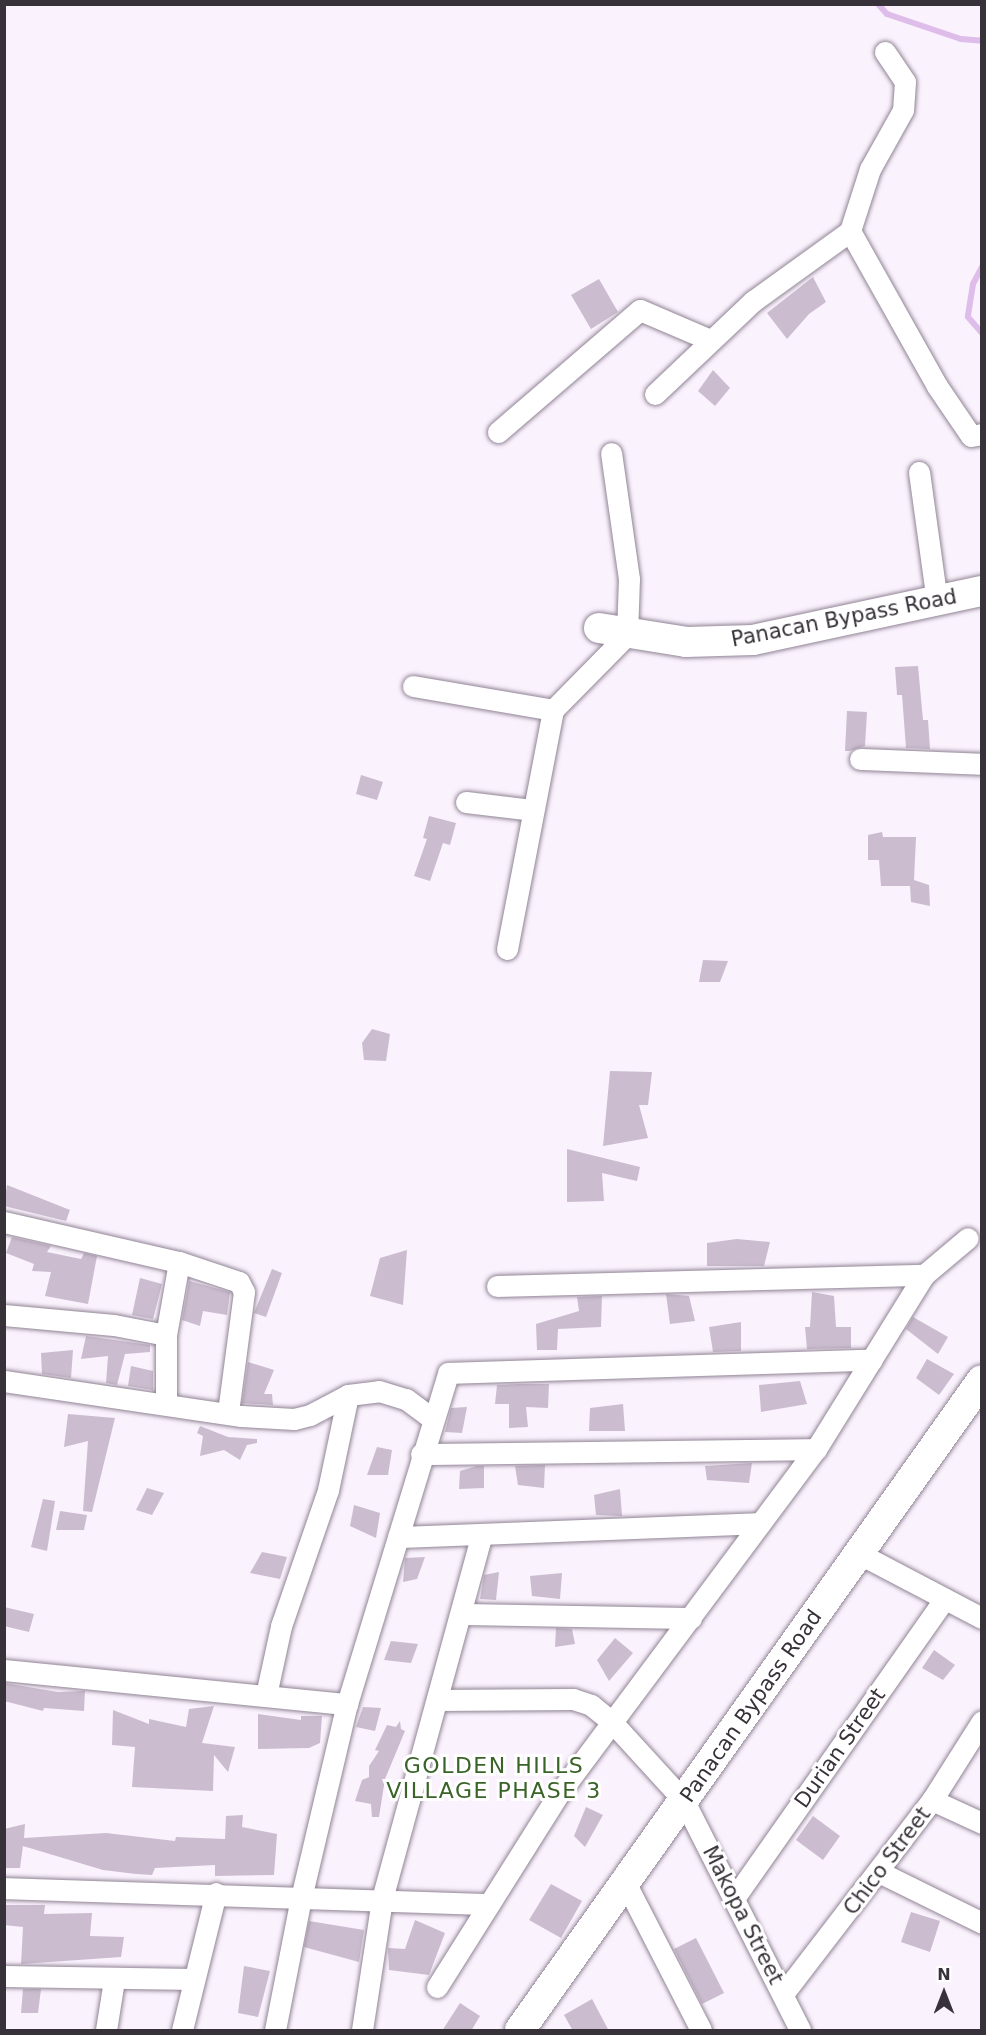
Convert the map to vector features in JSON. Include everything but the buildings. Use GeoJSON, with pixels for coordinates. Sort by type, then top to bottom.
{"type":"FeatureCollection","features":[{"type":"Feature","properties":{"kind":"main road","name":"Panacan Bypass Road"},"geometry":{"type":"LineString","coordinates":[[613,632],[686,642],[753,640],[981,591]]}},
{"type":"Feature","properties":{"kind":"main road","name":"Panacan Bypass Road"},"geometry":{"type":"LineString","coordinates":[[520,2031],[981,1380]]}},
{"type":"Feature","properties":{"kind":"street"},"geometry":{"type":"LineString","coordinates":[[655,394],[710,340],[799,264],[850,231],[870,169],[903,110],[905,82],[885,52]]}},
{"type":"Feature","properties":{"kind":"street"},"geometry":{"type":"LineString","coordinates":[[850,231],[937,386],[971,436],[981,434]]}},
{"type":"Feature","properties":{"kind":"street"},"geometry":{"type":"LineString","coordinates":[[498,432],[640,310],[710,340]]}},
{"type":"Feature","properties":{"kind":"street"},"geometry":{"type":"LineString","coordinates":[[507,949],[553,710],[613,632],[629,579],[611,453]]}},
{"type":"Feature","properties":{"kind":"street"},"geometry":{"type":"LineString","coordinates":[[919,472],[937,601]]}},
{"type":"Feature","properties":{"kind":"street"},"geometry":{"type":"LineString","coordinates":[[413,686],[553,710]]}},
{"type":"Feature","properties":{"kind":"street"},"geometry":{"type":"LineString","coordinates":[[860,759],[981,764]]}},
{"type":"Feature","properties":{"kind":"street"},"geometry":{"type":"LineString","coordinates":[[466,802],[532,810]]}},
{"type":"Feature","properties":{"kind":"street"},"geometry":{"type":"LineString","coordinates":[[5,1224],[179,1262],[234,1279],[242,1287],[228,1412]]}},
{"type":"Feature","properties":{"kind":"street"},"geometry":{"type":"LineString","coordinates":[[437,1987],[489,1904],[611,1721],[691,1618],[759,1523],[816,1449],[924,1275],[968,1238]]}},
{"type":"Feature","properties":{"kind":"street"},"geometry":{"type":"LineString","coordinates":[[166,1404],[166,1335],[179,1262]]}},
{"type":"Feature","properties":{"kind":"street"},"geometry":{"type":"LineString","coordinates":[[497,1286],[924,1275]]}},
{"type":"Feature","properties":{"kind":"street"},"geometry":{"type":"LineString","coordinates":[[4,1316],[114,1325],[166,1335]]}},
{"type":"Feature","properties":{"kind":"street"},"geometry":{"type":"LineString","coordinates":[[275,2031],[301,1898],[347,1704],[421,1454],[448,1373],[872,1360]]}},
{"type":"Feature","properties":{"kind":"street"},"geometry":{"type":"LineString","coordinates":[[4,1381],[294,1419],[310,1415],[348,1395],[379,1391],[394,1394],[433,1419]]}},
{"type":"Feature","properties":{"kind":"street"},"geometry":{"type":"LineString","coordinates":[[266,1695],[281,1626],[328,1490],[348,1395]]}},
{"type":"Feature","properties":{"kind":"street"},"geometry":{"type":"LineString","coordinates":[[421,1454],[816,1449]]}},
{"type":"Feature","properties":{"kind":"street"},"geometry":{"type":"LineString","coordinates":[[398,1538],[759,1523]]}},
{"type":"Feature","properties":{"kind":"street"},"geometry":{"type":"LineString","coordinates":[[362,2031],[382,1899],[482,1534]]}},
{"type":"Feature","properties":{"kind":"street"},"geometry":{"type":"LineString","coordinates":[[858,1554],[981,1618]]}},
{"type":"Feature","properties":{"kind":"street","name":"Durian Street"},"geometry":{"type":"LineString","coordinates":[[735,1897],[944,1600]]}},
{"type":"Feature","properties":{"kind":"street"},"geometry":{"type":"LineString","coordinates":[[461,1614],[691,1618]]}},
{"type":"Feature","properties":{"kind":"street"},"geometry":{"type":"LineString","coordinates":[[4,1670],[347,1704]]}},
{"type":"Feature","properties":{"kind":"street","name":"Makopa Street"},"geometry":{"type":"LineString","coordinates":[[437,1700],[555,1697],[591,1705],[611,1721],[684,1801],[735,1897],[800,2031]]}},
{"type":"Feature","properties":{"kind":"street","name":"Chico Street"},"geometry":{"type":"LineString","coordinates":[[783,1994],[879,1872],[932,1800],[981,1721]]}},
{"type":"Feature","properties":{"kind":"street"},"geometry":{"type":"LineString","coordinates":[[932,1800],[981,1823]]}},
{"type":"Feature","properties":{"kind":"street"},"geometry":{"type":"LineString","coordinates":[[879,1872],[981,1923]]}},
{"type":"Feature","properties":{"kind":"street"},"geometry":{"type":"LineString","coordinates":[[626,1884],[701,2031]]}},
{"type":"Feature","properties":{"kind":"street"},"geometry":{"type":"LineString","coordinates":[[4,1888],[216,1893],[489,1904]]}},
{"type":"Feature","properties":{"kind":"street"},"geometry":{"type":"LineString","coordinates":[[182,2031],[216,1893]]}},
{"type":"Feature","properties":{"kind":"street"},"geometry":{"type":"LineString","coordinates":[[4,1976],[114,1980],[194,1979]]}},
{"type":"Feature","properties":{"kind":"street"},"geometry":{"type":"LineString","coordinates":[[106,2031],[114,1980]]}},
{"type":"Feature","properties":{"kind":"waterway"},"geometry":{"type":"LineString","coordinates":[[878,4],[887,14],[961,39],[982,41]]}},
{"type":"Feature","properties":{"kind":"waterway"},"geometry":{"type":"LineString","coordinates":[[982,267],[973,284],[968,317],[982,333]]}},
{"type":"Feature","properties":{"kind":"district","name":"GOLDEN HILLS VILLAGE PHASE 3"},"geometry":{"type":"Point","coordinates":[494,1778]}}]}
